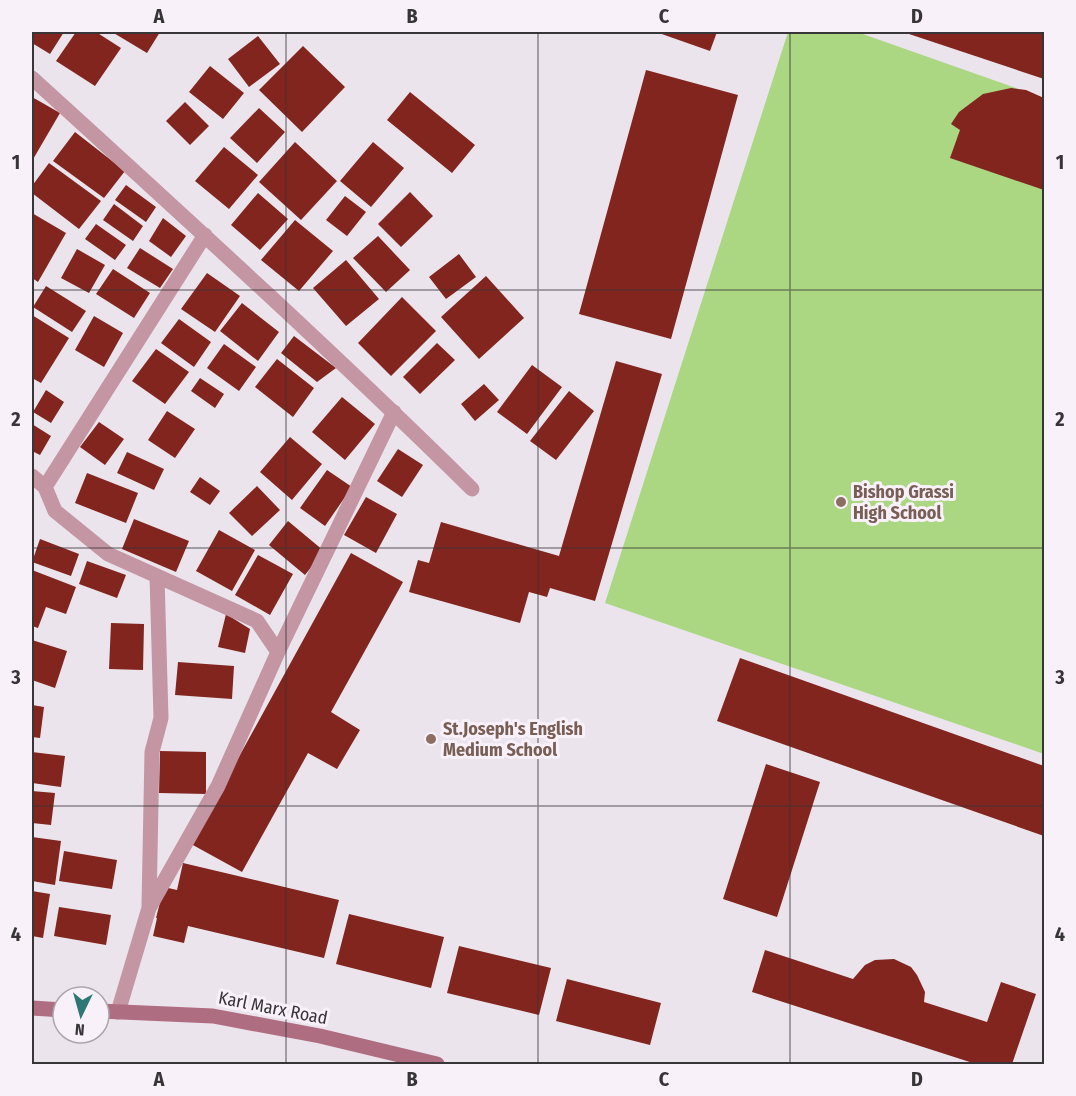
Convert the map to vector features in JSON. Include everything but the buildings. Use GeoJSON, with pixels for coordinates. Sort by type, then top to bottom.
{"type":"FeatureCollection","features":[{"type":"Feature","properties":{"kind":"main road"},"geometry":{"type":"LineString","coordinates":[[32,1008],[51,1009]]}},
{"type":"Feature","properties":{"kind":"main road","name":"Karl Marx Road"},"geometry":{"type":"LineString","coordinates":[[111,1012],[213,1016],[320,1036],[437,1065]]}},
{"type":"Feature","properties":{"kind":"street"},"geometry":{"type":"LineString","coordinates":[[32,78],[205,235],[394,412],[472,489]]}},
{"type":"Feature","properties":{"kind":"street"},"geometry":{"type":"LineString","coordinates":[[45,487],[205,235]]}},
{"type":"Feature","properties":{"kind":"street"},"geometry":{"type":"LineString","coordinates":[[118,1012],[149,909],[218,786],[278,652],[394,412]]}},
{"type":"Feature","properties":{"kind":"street"},"geometry":{"type":"LineString","coordinates":[[32,476],[45,487],[55,511],[108,554],[257,621],[278,652]]}},
{"type":"Feature","properties":{"kind":"street"},"geometry":{"type":"LineString","coordinates":[[149,909],[152,752],[161,717],[157,576]]}},
{"type":"Feature","properties":{"kind":"green space"},"geometry":{"type":"Polygon","coordinates":[[[788,32],[857,32],[1044,98],[1044,754],[605,603],[788,32]]]}},
{"type":"Feature","properties":{"kind":"place","name":"Bishop Grassi High School"},"geometry":{"type":"Point","coordinates":[841,502]}},
{"type":"Feature","properties":{"kind":"place","name":"St.Joseph's English Medium School"},"geometry":{"type":"Point","coordinates":[431,739]}}]}
